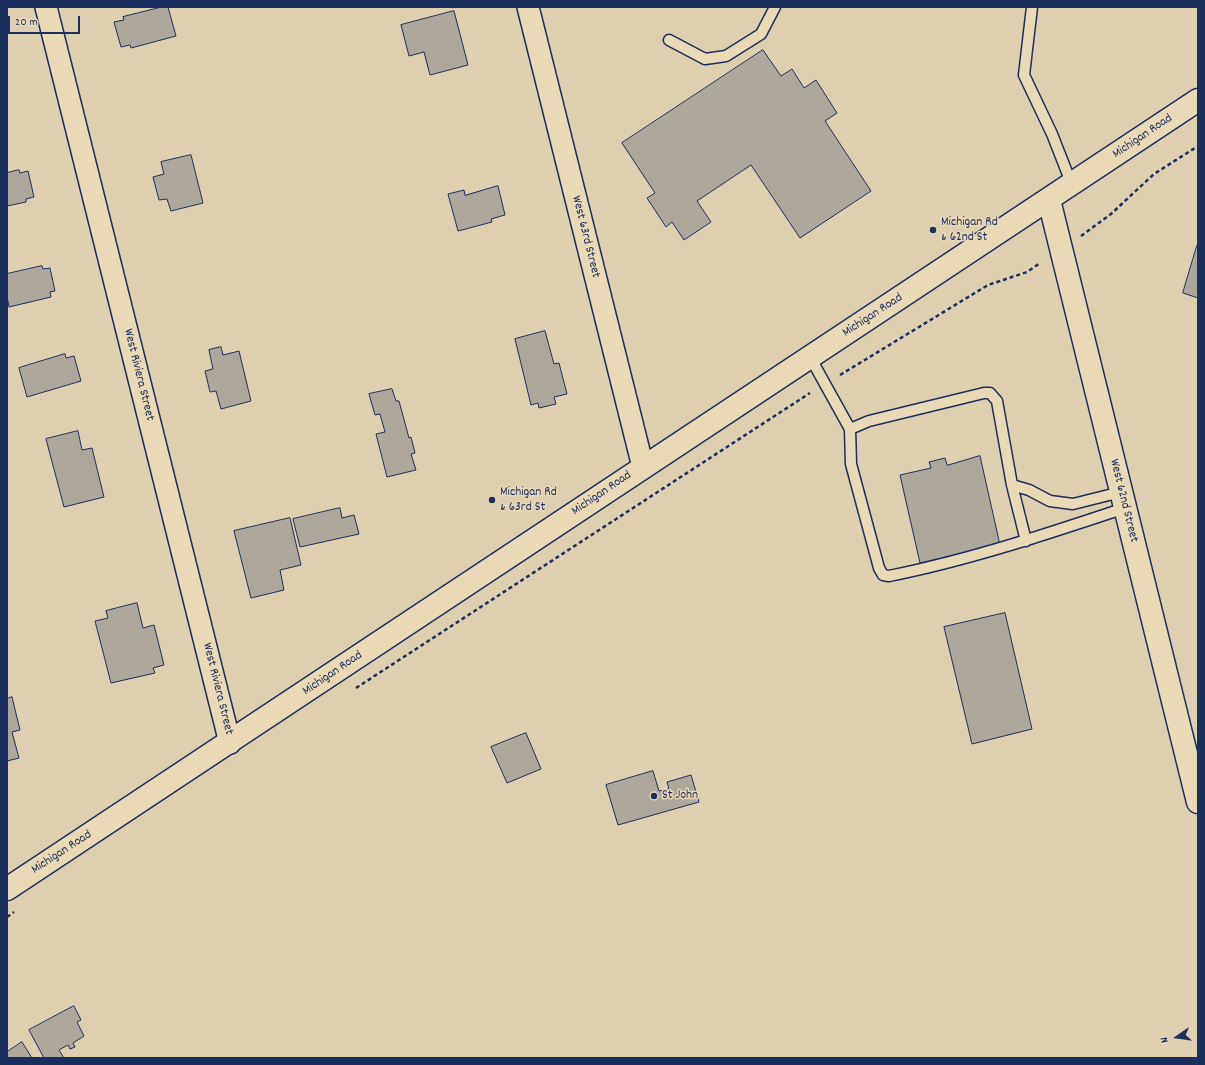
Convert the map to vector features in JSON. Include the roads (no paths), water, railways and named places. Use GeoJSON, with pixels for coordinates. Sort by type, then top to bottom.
{"type":"FeatureCollection","features":[{"type":"Feature","properties":{"kind":"main road","name":"Michigan Road"},"geometry":{"type":"LineString","coordinates":[[7,889],[230,743],[643,467],[1072,185],[1198,100]]}},
{"type":"Feature","properties":{"kind":"main road","name":"West 62nd Street"},"geometry":{"type":"LineString","coordinates":[[1049,200],[1198,802]]}},
{"type":"Feature","properties":{"kind":"street","name":"West Riviera Street"},"geometry":{"type":"LineString","coordinates":[[46,7],[230,743]]}},
{"type":"Feature","properties":{"kind":"street","name":"West 63rd Street"},"geometry":{"type":"LineString","coordinates":[[528,7],[643,467]]}},
{"type":"Feature","properties":{"kind":"lane"},"geometry":{"type":"LineString","coordinates":[[669,40],[691,53],[705,59],[726,56],[761,34],[775,7]]}},
{"type":"Feature","properties":{"kind":"lane"},"geometry":{"type":"LineString","coordinates":[[1032,7],[1024,75],[1052,134],[1072,185]]}},
{"type":"Feature","properties":{"kind":"lane"},"geometry":{"type":"LineString","coordinates":[[810,357],[826,383],[850,429],[851,464],[879,568],[883,575],[889,576],[930,568],[1026,541],[1123,500]]}},
{"type":"Feature","properties":{"kind":"lane"},"geometry":{"type":"LineString","coordinates":[[850,429],[869,421],[984,393],[990,393],[997,401],[1012,485],[1026,541]]}},
{"type":"Feature","properties":{"kind":"lane"},"geometry":{"type":"LineString","coordinates":[[1012,485],[1029,490],[1050,501],[1073,504],[1123,500]]}},
{"type":"Feature","properties":{"kind":"place","name":"Michigan Rd & 62nd St"},"geometry":{"type":"Point","coordinates":[933,230]}},
{"type":"Feature","properties":{"kind":"place","name":"Michigan Rd & 63rd St"},"geometry":{"type":"Point","coordinates":[492,500]}},
{"type":"Feature","properties":{"kind":"place","name":"St John"},"geometry":{"type":"Point","coordinates":[654,796]}}]}
